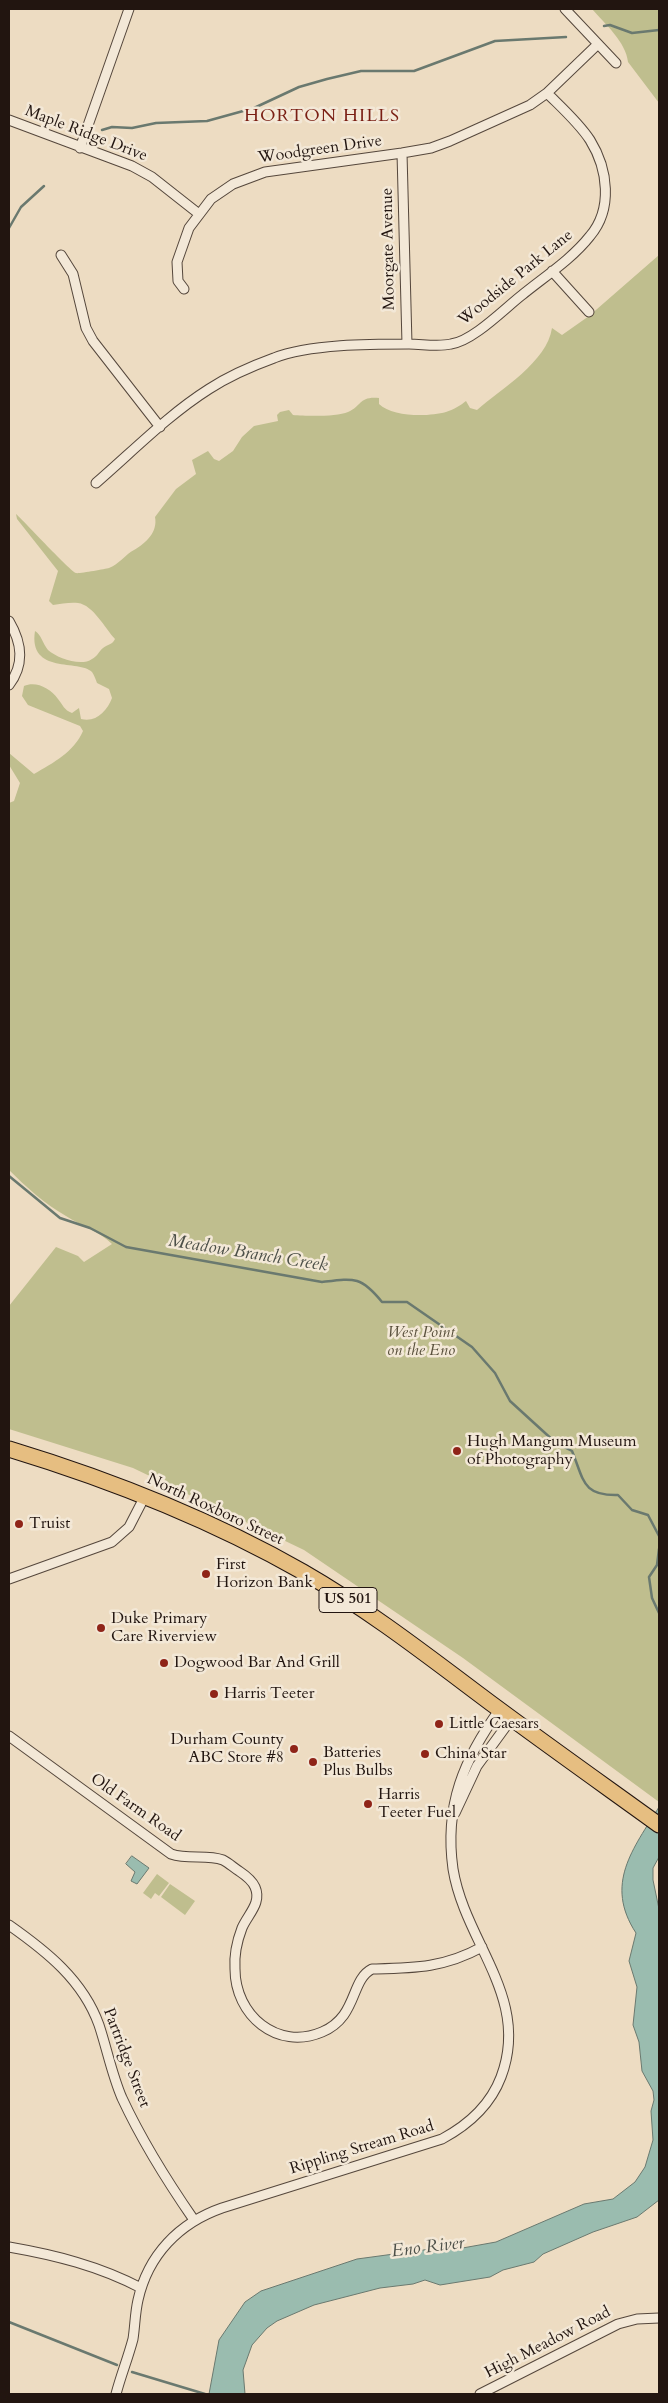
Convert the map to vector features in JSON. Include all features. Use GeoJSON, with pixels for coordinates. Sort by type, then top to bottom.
{"type":"FeatureCollection","features":[{"type":"Feature","properties":{"kind":"highway","name":"North Roxboro Street"},"geometry":{"type":"LineString","coordinates":[[9,1450],[145,1496],[231,1534],[338,1593],[659,1825]]}},
{"type":"Feature","properties":{"kind":"street"},"geometry":{"type":"LineString","coordinates":[[80,148],[129,9]]}},
{"type":"Feature","properties":{"kind":"street"},"geometry":{"type":"LineString","coordinates":[[565,9],[616,63]]}},
{"type":"Feature","properties":{"kind":"street","name":"Woodgreen Drive"},"geometry":{"type":"LineString","coordinates":[[184,289],[178,281],[177,273],[179,252],[189,228],[211,199],[232,184],[254,174],[432,148],[530,105],[547,93],[598,44]]}},
{"type":"Feature","properties":{"kind":"street","name":"Woodside Park Lane"},"geometry":{"type":"LineString","coordinates":[[96,483],[160,427],[210,388],[239,372],[277,356],[360,344],[452,344],[471,336],[552,271],[590,237],[602,216],[606,195],[604,176],[589,138],[547,93]]}},
{"type":"Feature","properties":{"kind":"street","name":"Maple Ridge Drive"},"geometry":{"type":"LineString","coordinates":[[9,120],[132,166],[152,177],[199,214]]}},
{"type":"Feature","properties":{"kind":"street","name":"Moorgate Avenue"},"geometry":{"type":"LineString","coordinates":[[402,153],[407,344]]}},
{"type":"Feature","properties":{"kind":"street"},"geometry":{"type":"LineString","coordinates":[[61,255],[73,274],[86,328],[93,341],[160,427]]}},
{"type":"Feature","properties":{"kind":"street"},"geometry":{"type":"LineString","coordinates":[[552,271],[589,312]]}},
{"type":"Feature","properties":{"kind":"street"},"geometry":{"type":"LineString","coordinates":[[9,621],[19,644],[20,658],[15,677],[9,685]]}},
{"type":"Feature","properties":{"kind":"street"},"geometry":{"type":"LineString","coordinates":[[9,1579],[112,1542],[130,1527],[145,1496]]}},
{"type":"Feature","properties":{"kind":"street","name":"Rippling Stream Road"},"geometry":{"type":"LineString","coordinates":[[116,2394],[133,2336],[141,2288],[157,2254],[174,2235],[207,2213],[428,2144],[454,2133],[473,2118],[488,2102],[498,2084],[506,2062],[509,2037],[506,2005],[457,1884],[452,1851],[457,1789],[467,1761],[506,1714]]}},
{"type":"Feature","properties":{"kind":"street","name":"Rippling Stream Road"},"geometry":{"type":"LineString","coordinates":[[454,1815],[477,1766],[506,1714]]}},
{"type":"Feature","properties":{"kind":"street","name":"Old Farm Road"},"geometry":{"type":"LineString","coordinates":[[9,1736],[171,1854],[181,1858],[223,1860],[247,1876],[255,1886],[257,1897],[242,1927],[236,1946],[236,1984],[239,1998],[251,2016],[265,2028],[275,2033],[302,2037],[323,2031],[334,2025],[349,2008],[362,1977],[372,1969],[425,1967],[445,1963],[482,1947]]}},
{"type":"Feature","properties":{"kind":"street","name":"Partridge Street"},"geometry":{"type":"LineString","coordinates":[[9,1924],[57,1961],[87,2000],[98,2025],[122,2098],[158,2166],[194,2220]]}},
{"type":"Feature","properties":{"kind":"street"},"geometry":{"type":"LineString","coordinates":[[9,2247],[76,2261],[113,2273],[141,2288]]}},
{"type":"Feature","properties":{"kind":"street","name":"High Meadow Road"},"geometry":{"type":"LineString","coordinates":[[480,2394],[618,2324],[637,2319],[659,2318]]}},
{"type":"Feature","properties":{"kind":"green space"},"geometry":{"type":"Polygon","coordinates":[[[592,9],[659,9],[659,103],[628,62],[619,40],[592,9]]]}},
{"type":"Feature","properties":{"kind":"green space","name":"West Point on the Eno"},"geometry":{"type":"Polygon","coordinates":[[[659,255],[659,1802],[463,1658],[304,1550],[133,1468],[9,1429],[9,1306],[56,1247],[78,1256],[84,1262],[112,1244],[51,1206],[9,1170],[9,803],[14,801],[20,783],[9,765],[9,753],[34,774],[69,751],[83,731],[80,726],[28,705],[22,696],[24,686],[33,684],[42,686],[55,695],[69,712],[72,713],[79,708],[81,719],[86,720],[100,715],[112,698],[109,689],[97,683],[92,672],[86,668],[56,663],[47,660],[39,654],[35,645],[35,631],[39,634],[48,650],[57,656],[76,662],[94,658],[115,639],[89,608],[78,603],[53,605],[49,601],[58,571],[17,519],[16,514],[72,571],[76,573],[109,568],[143,544],[150,536],[155,528],[155,517],[176,489],[196,474],[192,460],[208,451],[214,459],[219,461],[233,451],[242,437],[254,426],[278,421],[277,415],[280,412],[289,410],[293,415],[336,415],[353,410],[368,398],[379,398],[379,404],[401,414],[438,414],[457,407],[466,401],[470,408],[477,410],[522,374],[542,352],[552,328],[562,335],[589,316],[659,255]]]}},
{"type":"Feature","properties":{"kind":"green space"},"geometry":{"type":"Polygon","coordinates":[[[157,1874],[169,1883],[159,1896],[155,1893],[151,1899],[143,1893],[157,1874]]]}},
{"type":"Feature","properties":{"kind":"green space"},"geometry":{"type":"Polygon","coordinates":[[[170,1884],[195,1901],[185,1915],[161,1897],[170,1884]]]}},
{"type":"Feature","properties":{"kind":"shaded area"},"geometry":{"type":"Polygon","coordinates":[[[659,1807],[659,1857],[653,1868],[653,1880],[659,1909],[659,2200],[637,2217],[593,2232],[543,2254],[534,2262],[503,2270],[490,2277],[440,2285],[425,2280],[413,2284],[380,2288],[314,2305],[277,2321],[267,2328],[252,2345],[243,2370],[245,2394],[209,2394],[219,2340],[245,2302],[261,2291],[357,2259],[431,2249],[457,2249],[496,2242],[584,2204],[613,2199],[635,2182],[645,2167],[653,2140],[651,2111],[654,2100],[653,2091],[642,2071],[639,2042],[633,2025],[637,1987],[629,1961],[636,1933],[622,1899],[622,1883],[632,1852],[659,1807]]]}},
{"type":"Feature","properties":{"kind":"shaded area"},"geometry":{"type":"Polygon","coordinates":[[[132,1856],[149,1868],[137,1884],[131,1881],[135,1872],[126,1864],[132,1856]]]}},
{"type":"Feature","properties":{"kind":"waterway"},"geometry":{"type":"LineString","coordinates":[[604,26],[610,25],[632,33],[659,30]]}},
{"type":"Feature","properties":{"kind":"waterway"},"geometry":{"type":"LineString","coordinates":[[102,130],[112,127],[132,128],[156,123],[207,121],[254,108],[299,87],[361,71],[414,71],[495,41],[566,37]]}},
{"type":"Feature","properties":{"kind":"waterway"},"geometry":{"type":"LineString","coordinates":[[9,228],[21,207],[44,186]]}},
{"type":"Feature","properties":{"kind":"waterway","name":"Meadow Branch Creek"},"geometry":{"type":"LineString","coordinates":[[9,1176],[60,1218],[90,1228],[126,1247],[322,1282],[356,1281],[368,1287],[382,1302],[407,1302],[472,1347],[495,1373],[510,1401],[556,1443],[572,1451],[582,1478],[591,1489],[597,1493],[618,1495],[632,1510],[648,1515],[659,1536]]}},
{"type":"Feature","properties":{"kind":"waterway","name":"Meadow Branch Creek"},"geometry":{"type":"LineString","coordinates":[[659,1549],[657,1565],[649,1577],[652,1598],[659,1613]]}},
{"type":"Feature","properties":{"kind":"waterway"},"geometry":{"type":"LineString","coordinates":[[9,2322],[117,2365]]}},
{"type":"Feature","properties":{"kind":"waterway"},"geometry":{"type":"LineString","coordinates":[[132,2372],[205,2394]]}},
{"type":"Feature","properties":{"kind":"place","name":"Hugh Mangum Museum of Photography"},"geometry":{"type":"Point","coordinates":[457,1451]}},
{"type":"Feature","properties":{"kind":"place","name":"Truist"},"geometry":{"type":"Point","coordinates":[19,1524]}},
{"type":"Feature","properties":{"kind":"place","name":"First Horizon Bank"},"geometry":{"type":"Point","coordinates":[206,1574]}},
{"type":"Feature","properties":{"kind":"place","name":"Duke Primary Care Riverview"},"geometry":{"type":"Point","coordinates":[101,1628]}},
{"type":"Feature","properties":{"kind":"place","name":"Dogwood Bar And Grill"},"geometry":{"type":"Point","coordinates":[164,1663]}},
{"type":"Feature","properties":{"kind":"place","name":"Harris Teeter"},"geometry":{"type":"Point","coordinates":[214,1694]}},
{"type":"Feature","properties":{"kind":"place","name":"Little Caesars"},"geometry":{"type":"Point","coordinates":[439,1724]}},
{"type":"Feature","properties":{"kind":"place","name":"Durham County ABC Store #8"},"geometry":{"type":"Point","coordinates":[294,1749]}},
{"type":"Feature","properties":{"kind":"place","name":"China Star"},"geometry":{"type":"Point","coordinates":[425,1754]}},
{"type":"Feature","properties":{"kind":"place","name":"Batteries Plus Bulbs"},"geometry":{"type":"Point","coordinates":[313,1762]}},
{"type":"Feature","properties":{"kind":"place","name":"Harris Teeter Fuel"},"geometry":{"type":"Point","coordinates":[368,1804]}},
{"type":"Feature","properties":{"kind":"district","name":"HORTON HILLS"},"geometry":{"type":"Point","coordinates":[322,117]}},
{"type":"Feature","properties":{"kind":"water label","name":"Eno River"},"geometry":{"type":"Point","coordinates":[428,2248]}}]}
